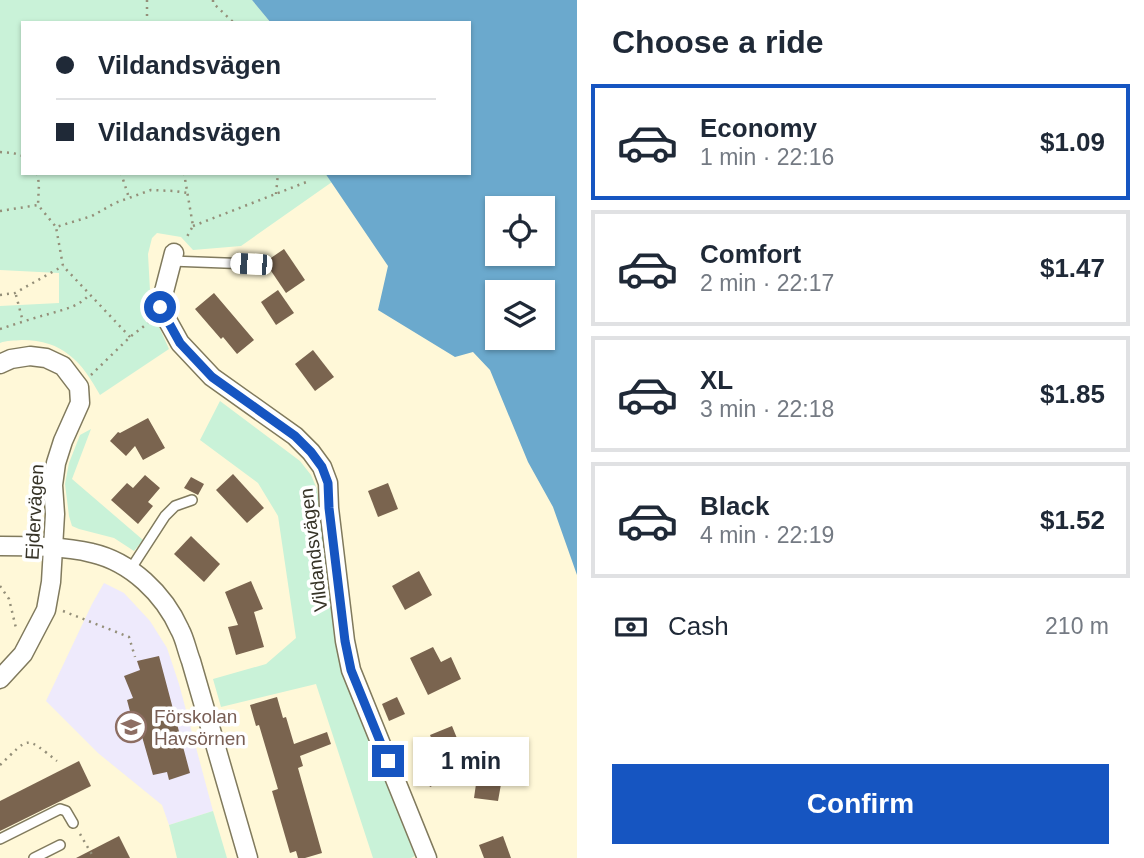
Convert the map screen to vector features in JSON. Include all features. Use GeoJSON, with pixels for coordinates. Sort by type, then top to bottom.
{"type":"FeatureCollection","features":[{"type":"Feature","properties":{"kind":"street"},"geometry":{"type":"LineString","coordinates":[[162,312],[160,307],[172,257]]}},
{"type":"Feature","properties":{"kind":"street","name":"Vildandsvägen"},"geometry":{"type":"LineString","coordinates":[[162,312],[180,343],[212,377],[295,436],[322,467],[328,483],[345,641],[351,670],[427,858]]}},
{"type":"Feature","properties":{"kind":"street"},"geometry":{"type":"LineString","coordinates":[[0,364],[30,356],[46,358],[63,366],[79,387]]}},
{"type":"Feature","properties":{"kind":"street","name":"Ejdervägen"},"geometry":{"type":"LineString","coordinates":[[0,680],[23,654],[46,610],[51,582],[55,514],[52,485],[63,441],[80,403],[79,387]]}},
{"type":"Feature","properties":{"kind":"street"},"geometry":{"type":"LineString","coordinates":[[0,546],[93,553],[122,564],[156,593],[180,630],[191,661],[248,858]]}},
{"type":"Feature","properties":{"kind":"lane"},"geometry":{"type":"LineString","coordinates":[[172,257],[251,264]]}},
{"type":"Feature","properties":{"kind":"lane"},"geometry":{"type":"LineString","coordinates":[[130,570],[165,516],[175,506],[192,500]]}},
{"type":"Feature","properties":{"kind":"lane"},"geometry":{"type":"LineString","coordinates":[[0,839],[60,809],[66,811],[74,823]]}},
{"type":"Feature","properties":{"kind":"lane"},"geometry":{"type":"LineString","coordinates":[[34,858],[60,845]]}},
{"type":"Feature","properties":{"kind":"path"},"geometry":{"type":"LineString","coordinates":[[147,0],[147,21]]}},
{"type":"Feature","properties":{"kind":"path"},"geometry":{"type":"LineString","coordinates":[[213,0],[232,21]]}},
{"type":"Feature","properties":{"kind":"path"},"geometry":{"type":"LineString","coordinates":[[0,152],[21,155]]}},
{"type":"Feature","properties":{"kind":"path"},"geometry":{"type":"LineString","coordinates":[[37,175],[38,205],[56,227],[63,266],[130,337]]}},
{"type":"Feature","properties":{"kind":"path"},"geometry":{"type":"LineString","coordinates":[[122,175],[129,198]]}},
{"type":"Feature","properties":{"kind":"path"},"geometry":{"type":"LineString","coordinates":[[172,257],[193,226],[184,175]]}},
{"type":"Feature","properties":{"kind":"path"},"geometry":{"type":"LineString","coordinates":[[276,194],[278,175]]}},
{"type":"Feature","properties":{"kind":"path"},"geometry":{"type":"LineString","coordinates":[[193,226],[309,181]]}},
{"type":"Feature","properties":{"kind":"path"},"geometry":{"type":"LineString","coordinates":[[56,227],[92,216],[115,203],[151,190],[188,193]]}},
{"type":"Feature","properties":{"kind":"path"},"geometry":{"type":"LineString","coordinates":[[0,211],[38,205]]}},
{"type":"Feature","properties":{"kind":"path"},"geometry":{"type":"LineString","coordinates":[[0,295],[15,293],[63,266]]}},
{"type":"Feature","properties":{"kind":"path"},"geometry":{"type":"LineString","coordinates":[[15,293],[23,322]]}},
{"type":"Feature","properties":{"kind":"path"},"geometry":{"type":"LineString","coordinates":[[0,329],[65,310],[77,305],[89,295]]}},
{"type":"Feature","properties":{"kind":"path"},"geometry":{"type":"LineString","coordinates":[[79,387],[130,337],[162,312]]}},
{"type":"Feature","properties":{"kind":"path"},"geometry":{"type":"LineString","coordinates":[[0,586],[9,599],[16,630]]}},
{"type":"Feature","properties":{"kind":"path"},"geometry":{"type":"LineString","coordinates":[[60,609],[129,637],[135,657]]}},
{"type":"Feature","properties":{"kind":"path"},"geometry":{"type":"LineString","coordinates":[[0,765],[27,742],[34,743],[57,761]]}},
{"type":"Feature","properties":{"kind":"path"},"geometry":{"type":"LineString","coordinates":[[74,823],[94,858]]}},
{"type":"Feature","properties":{"kind":"shaded area","name":"Förskolan Havsörnen"},"geometry":{"type":"Polygon","coordinates":[[[104,583],[124,593],[150,621],[167,648],[213,811],[169,825],[162,805],[98,753],[46,701],[104,583]]]}},
{"type":"Feature","properties":{"kind":"green space"},"geometry":{"type":"Polygon","coordinates":[[[0,0],[252,0],[269,21],[21,21],[21,175],[327,175],[332,182],[241,246],[193,250],[181,237],[157,233],[152,238],[148,254],[151,309],[169,349],[100,395],[86,372],[70,355],[60,349],[36,341],[0,343],[0,306],[59,303],[59,273],[0,270],[0,0]]]}},
{"type":"Feature","properties":{"kind":"green space"},"geometry":{"type":"Polygon","coordinates":[[[220,401],[300,461],[311,475],[317,489],[337,639],[345,675],[415,856],[411,858],[373,858],[316,684],[221,707],[213,679],[266,664],[296,638],[278,516],[258,483],[200,440],[220,401]]]}},
{"type":"Feature","properties":{"kind":"green space"},"geometry":{"type":"Polygon","coordinates":[[[91,429],[72,479],[143,540],[134,551],[114,538],[72,526],[65,484],[69,463],[80,435],[91,429]]]}},
{"type":"Feature","properties":{"kind":"green space"},"geometry":{"type":"Polygon","coordinates":[[[213,811],[227,858],[177,858],[169,825],[213,811]]]}},
{"type":"Feature","properties":{"kind":"water"},"geometry":{"type":"Polygon","coordinates":[[[252,0],[577,0],[577,575],[553,507],[528,462],[490,370],[473,352],[455,357],[378,310],[388,266],[326,175],[471,175],[471,21],[269,21],[252,0]]]}},
{"type":"Feature","properties":{"kind":"building"},"geometry":{"type":"Polygon","coordinates":[[[284,249],[305,280],[286,293],[265,262],[284,249]]]}},
{"type":"Feature","properties":{"kind":"building"},"geometry":{"type":"Polygon","coordinates":[[[278,290],[294,313],[276,325],[261,302],[278,290]]]}},
{"type":"Feature","properties":{"kind":"building"},"geometry":{"type":"Polygon","coordinates":[[[214,293],[254,340],[237,354],[195,309],[214,293]]]}},
{"type":"Feature","properties":{"kind":"building"},"geometry":{"type":"Polygon","coordinates":[[[313,350],[334,377],[315,391],[295,364],[313,350]]]}},
{"type":"Feature","properties":{"kind":"building"},"geometry":{"type":"Polygon","coordinates":[[[148,418],[165,448],[143,460],[135,446],[126,456],[110,441],[118,432],[148,418]]]}},
{"type":"Feature","properties":{"kind":"building"},"geometry":{"type":"Polygon","coordinates":[[[233,474],[264,508],[247,523],[216,490],[233,474]]]}},
{"type":"Feature","properties":{"kind":"building"},"geometry":{"type":"Polygon","coordinates":[[[145,475],[160,488],[148,502],[153,506],[138,524],[111,500],[127,483],[133,488],[145,475]]]}},
{"type":"Feature","properties":{"kind":"building"},"geometry":{"type":"Polygon","coordinates":[[[191,477],[204,484],[198,495],[184,488],[191,477]]]}},
{"type":"Feature","properties":{"kind":"building"},"geometry":{"type":"Polygon","coordinates":[[[388,483],[398,509],[378,517],[368,491],[388,483]]]}},
{"type":"Feature","properties":{"kind":"building"},"geometry":{"type":"Polygon","coordinates":[[[191,536],[220,564],[204,582],[174,554],[191,536]]]}},
{"type":"Feature","properties":{"kind":"building"},"geometry":{"type":"Polygon","coordinates":[[[419,571],[432,595],[405,610],[392,586],[419,571]]]}},
{"type":"Feature","properties":{"kind":"building"},"geometry":{"type":"Polygon","coordinates":[[[251,581],[263,609],[254,612],[264,647],[236,655],[228,627],[238,625],[225,592],[251,581]]]}},
{"type":"Feature","properties":{"kind":"building"},"geometry":{"type":"Polygon","coordinates":[[[433,647],[441,662],[451,657],[461,679],[428,695],[410,658],[433,647]]]}},
{"type":"Feature","properties":{"kind":"building"},"geometry":{"type":"Polygon","coordinates":[[[159,656],[190,773],[169,780],[167,772],[153,775],[137,719],[132,719],[127,700],[133,698],[124,676],[140,670],[137,661],[159,656]]]}},
{"type":"Feature","properties":{"kind":"building"},"geometry":{"type":"Polygon","coordinates":[[[277,697],[294,744],[327,732],[331,744],[300,756],[303,766],[298,768],[322,853],[305,858],[298,858],[296,851],[290,853],[272,791],[278,789],[259,725],[256,726],[250,705],[277,697]]]}},
{"type":"Feature","properties":{"kind":"building"},"geometry":{"type":"Polygon","coordinates":[[[397,697],[405,714],[389,721],[382,704],[397,697]]]}},
{"type":"Feature","properties":{"kind":"building"},"geometry":{"type":"Polygon","coordinates":[[[452,726],[461,748],[478,741],[490,771],[503,773],[498,801],[474,798],[480,756],[444,770],[430,735],[452,726]]]}},
{"type":"Feature","properties":{"kind":"building"},"geometry":{"type":"Polygon","coordinates":[[[79,761],[91,786],[0,831],[0,801],[79,761]]]}},
{"type":"Feature","properties":{"kind":"building"},"geometry":{"type":"Polygon","coordinates":[[[434,763],[442,781],[430,787],[422,769],[434,763]]]}},
{"type":"Feature","properties":{"kind":"building"},"geometry":{"type":"Polygon","coordinates":[[[119,836],[130,858],[76,858],[119,836]]]}},
{"type":"Feature","properties":{"kind":"building"},"geometry":{"type":"Polygon","coordinates":[[[503,836],[511,858],[484,858],[479,845],[503,836]]]}},
{"type":"Feature","properties":{"kind":"place","name":"Förskolan Havsörnen"},"geometry":{"type":"Point","coordinates":[131,727]}},
{"type":"Feature","properties":{"kind":"route"},"geometry":{"type":"LineString","coordinates":[[160,307],[180,343],[212,377],[295,436],[322,467],[328,483],[345,641],[351,670],[388,761]]}}]}
